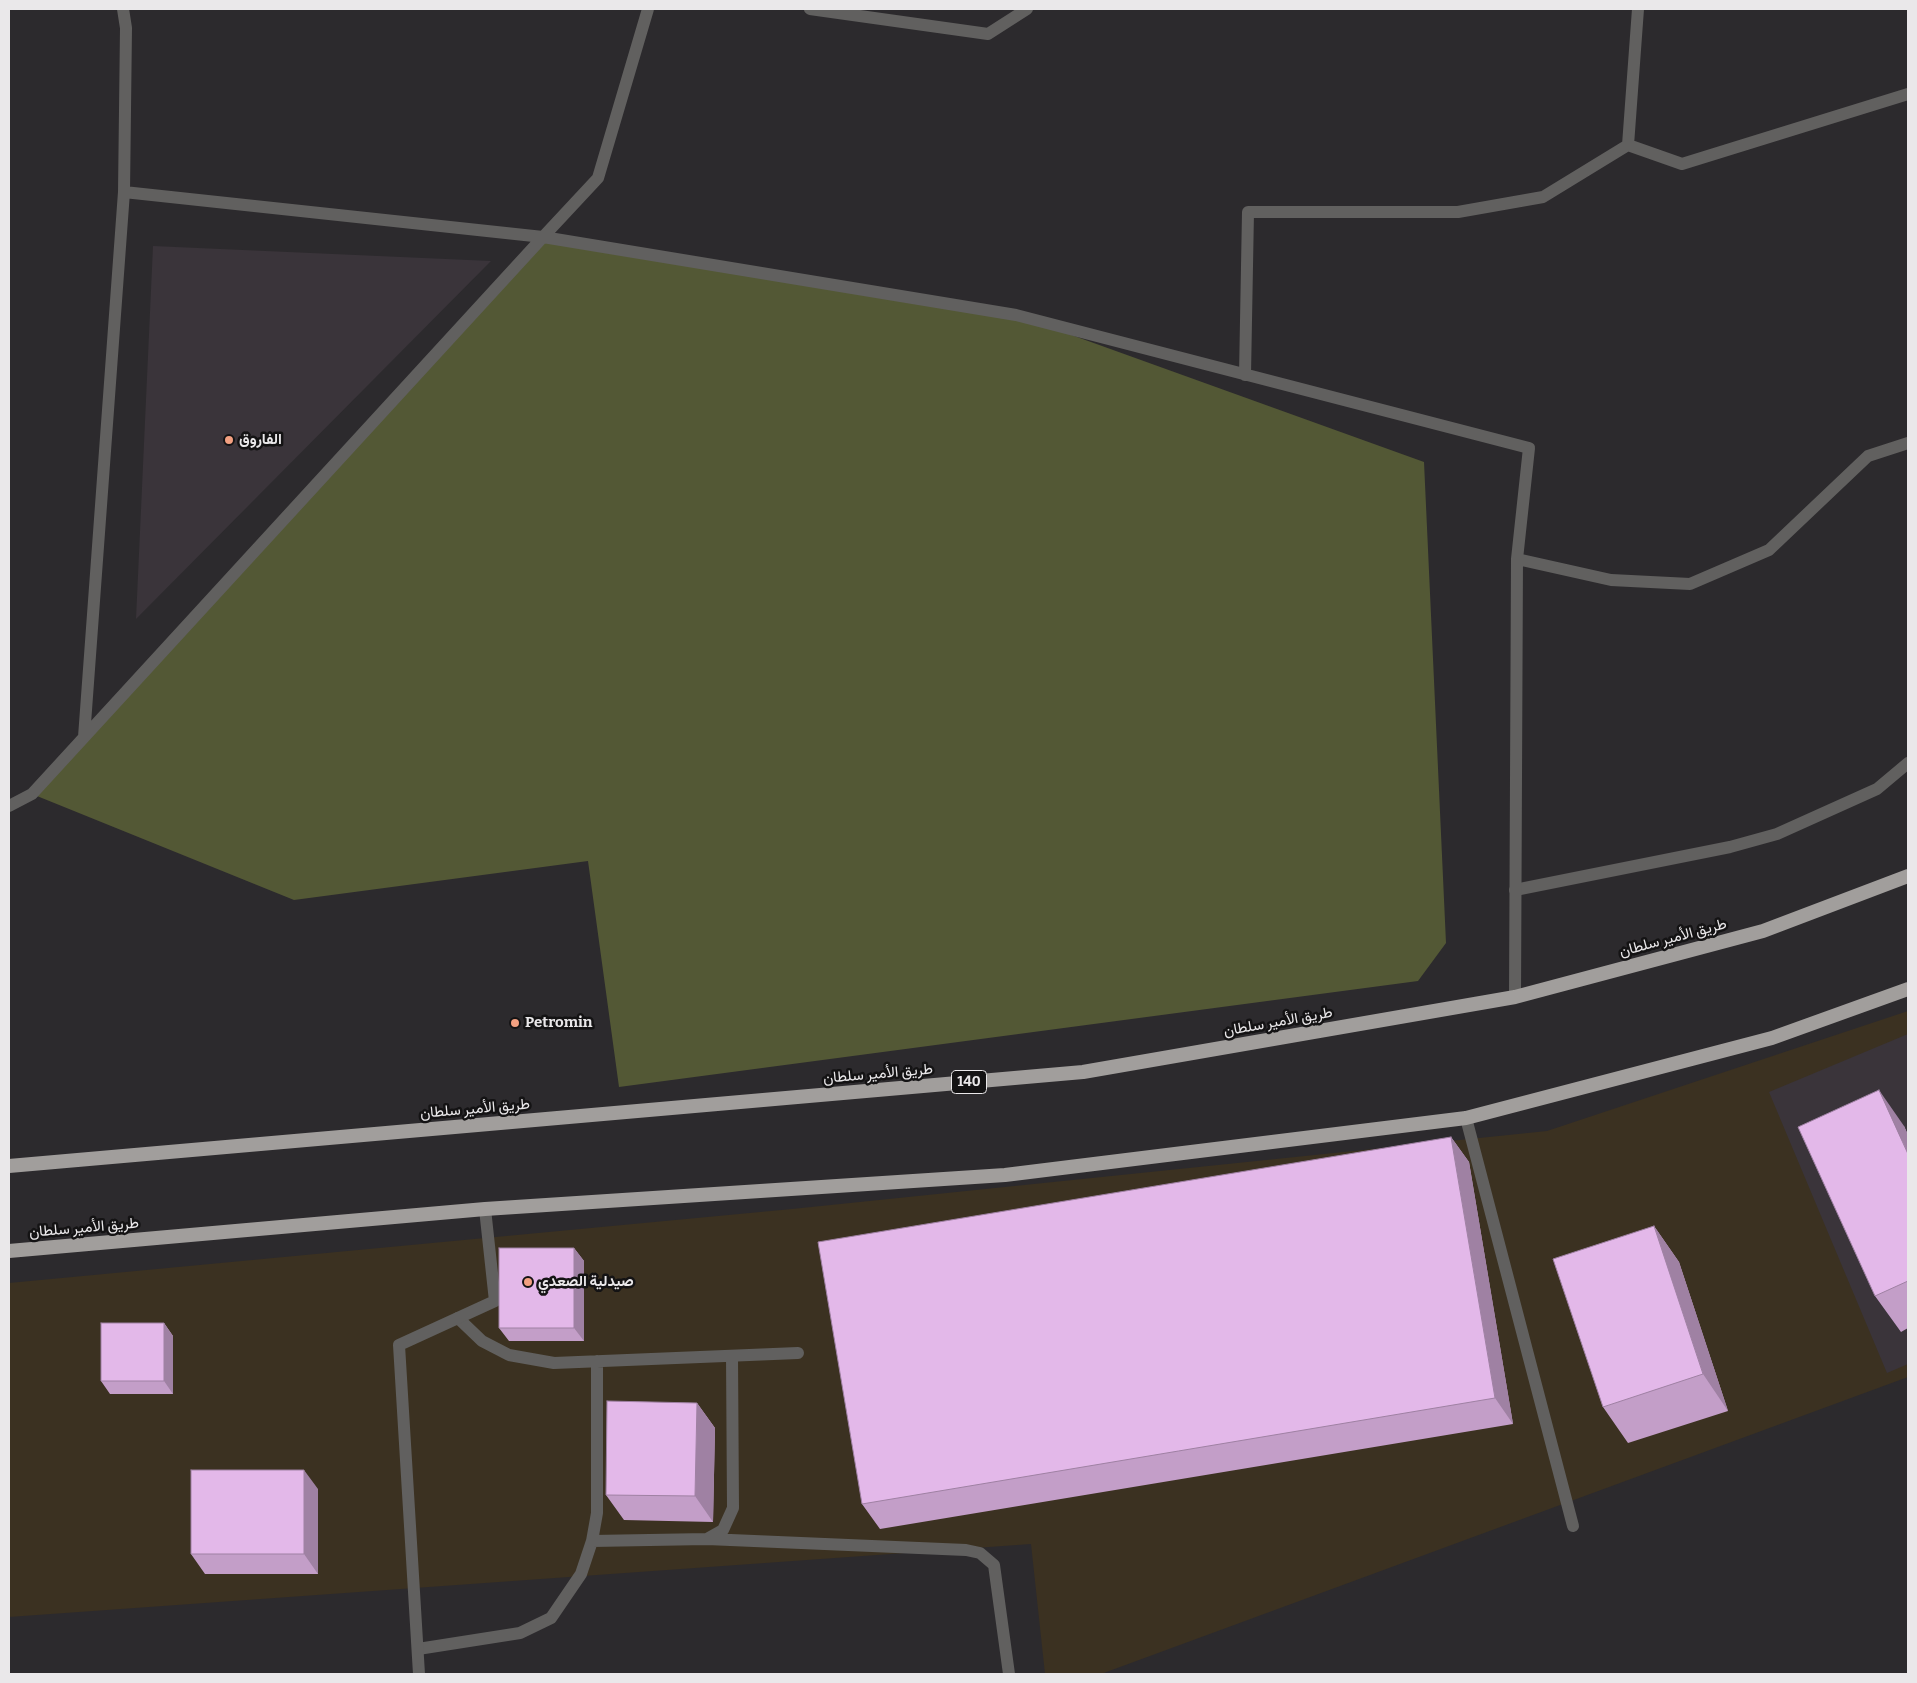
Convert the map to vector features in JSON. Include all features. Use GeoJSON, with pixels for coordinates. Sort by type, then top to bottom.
{"type":"FeatureCollection","features":[{"type":"Feature","properties":{"kind":"highway","name":"طريق الأمير سلطان"},"geometry":{"type":"LineString","coordinates":[[9,1166],[1083,1072],[1514,997],[1763,931],[1908,876]]}},
{"type":"Feature","properties":{"kind":"highway","name":"طريق الأمير سلطان"},"geometry":{"type":"LineString","coordinates":[[9,1251],[485,1209],[1005,1175],[1466,1118],[1772,1038],[1908,989]]}},
{"type":"Feature","properties":{"kind":"street"},"geometry":{"type":"LineString","coordinates":[[84,737],[124,192],[126,28],[123,9]]}},
{"type":"Feature","properties":{"kind":"street"},"geometry":{"type":"LineString","coordinates":[[9,806],[32,794],[598,178],[648,9]]}},
{"type":"Feature","properties":{"kind":"street"},"geometry":{"type":"LineString","coordinates":[[810,9],[988,34],[1027,9]]}},
{"type":"Feature","properties":{"kind":"street"},"geometry":{"type":"LineString","coordinates":[[1628,145],[1638,9]]}},
{"type":"Feature","properties":{"kind":"street"},"geometry":{"type":"LineString","coordinates":[[1628,145],[1682,164],[1908,94]]}},
{"type":"Feature","properties":{"kind":"street"},"geometry":{"type":"LineString","coordinates":[[1245,374],[1248,212],[1458,212],[1543,196],[1628,145]]}},
{"type":"Feature","properties":{"kind":"street"},"geometry":{"type":"LineString","coordinates":[[124,192],[543,237],[1016,315],[1529,448],[1517,559],[1514,997]]}},
{"type":"Feature","properties":{"kind":"street"},"geometry":{"type":"LineString","coordinates":[[1517,559],[1611,580],[1690,584],[1769,550],[1868,456],[1908,443]]}},
{"type":"Feature","properties":{"kind":"street"},"geometry":{"type":"LineString","coordinates":[[1515,890],[1730,846],[1778,834],[1877,789],[1908,763]]}},
{"type":"Feature","properties":{"kind":"street"},"geometry":{"type":"LineString","coordinates":[[1466,1118],[1573,1526]]}},
{"type":"Feature","properties":{"kind":"street"},"geometry":{"type":"LineString","coordinates":[[419,1674],[399,1345],[495,1301],[485,1209]]}},
{"type":"Feature","properties":{"kind":"street"},"geometry":{"type":"LineString","coordinates":[[458,1318],[482,1341],[509,1355],[554,1363],[798,1353]]}},
{"type":"Feature","properties":{"kind":"street"},"geometry":{"type":"LineString","coordinates":[[707,1539],[723,1530],[734,1508],[732,1356]]}},
{"type":"Feature","properties":{"kind":"street"},"geometry":{"type":"LineString","coordinates":[[418,1649],[520,1633],[551,1618],[581,1574],[592,1541],[597,1513],[597,1361]]}},
{"type":"Feature","properties":{"kind":"street"},"geometry":{"type":"LineString","coordinates":[[592,1541],[707,1539],[956,1549],[980,1553],[994,1565],[1009,1674]]}},
{"type":"Feature","properties":{"kind":"shaded area","name":"الفاروق"},"geometry":{"type":"Polygon","coordinates":[[[153,246],[491,261],[136,619],[153,246]]]}},
{"type":"Feature","properties":{"kind":"shaded area"},"geometry":{"type":"Polygon","coordinates":[[[1908,1011],[1908,1377],[1101,1674],[1045,1674],[1031,1544],[9,1617],[9,1283],[792,1209],[1547,1131],[1908,1011]]]}},
{"type":"Feature","properties":{"kind":"shaded area"},"geometry":{"type":"Polygon","coordinates":[[[1908,1034],[1908,1364],[1887,1373],[1769,1092],[1908,1034]]]}},
{"type":"Feature","properties":{"kind":"green space"},"geometry":{"type":"Polygon","coordinates":[[[543,237],[1016,315],[1424,462],[1446,943],[1418,981],[619,1087],[588,861],[294,900],[32,794],[543,237]]]}},
{"type":"Feature","properties":{"kind":"building"},"geometry":{"type":"Polygon","coordinates":[[[1879,1090],[1908,1154],[1908,1281],[1875,1296],[1798,1127],[1879,1090]]]}},
{"type":"Feature","properties":{"kind":"building"},"geometry":{"type":"Polygon","coordinates":[[[1451,1137],[1495,1398],[862,1504],[818,1242],[1451,1137]]]}},
{"type":"Feature","properties":{"kind":"building"},"geometry":{"type":"Polygon","coordinates":[[[1654,1226],[1703,1374],[1603,1407],[1553,1259],[1654,1226]]]}},
{"type":"Feature","properties":{"kind":"building"},"geometry":{"type":"Polygon","coordinates":[[[499,1248],[574,1248],[574,1328],[499,1328],[499,1248]]]}},
{"type":"Feature","properties":{"kind":"building"},"geometry":{"type":"Polygon","coordinates":[[[101,1323],[164,1323],[164,1381],[101,1381],[101,1323]]]}},
{"type":"Feature","properties":{"kind":"building"},"geometry":{"type":"Polygon","coordinates":[[[607,1401],[697,1403],[695,1496],[606,1495],[607,1401]]]}},
{"type":"Feature","properties":{"kind":"building"},"geometry":{"type":"Polygon","coordinates":[[[191,1470],[304,1470],[304,1554],[191,1554],[191,1470]]]}},
{"type":"Feature","properties":{"kind":"place","name":"الفاروق"},"geometry":{"type":"Point","coordinates":[229,440]}},
{"type":"Feature","properties":{"kind":"place","name":"Petromin"},"geometry":{"type":"Point","coordinates":[515,1023]}},
{"type":"Feature","properties":{"kind":"place","name":"صيدلية الصعدي"},"geometry":{"type":"Point","coordinates":[528,1282]}}]}
